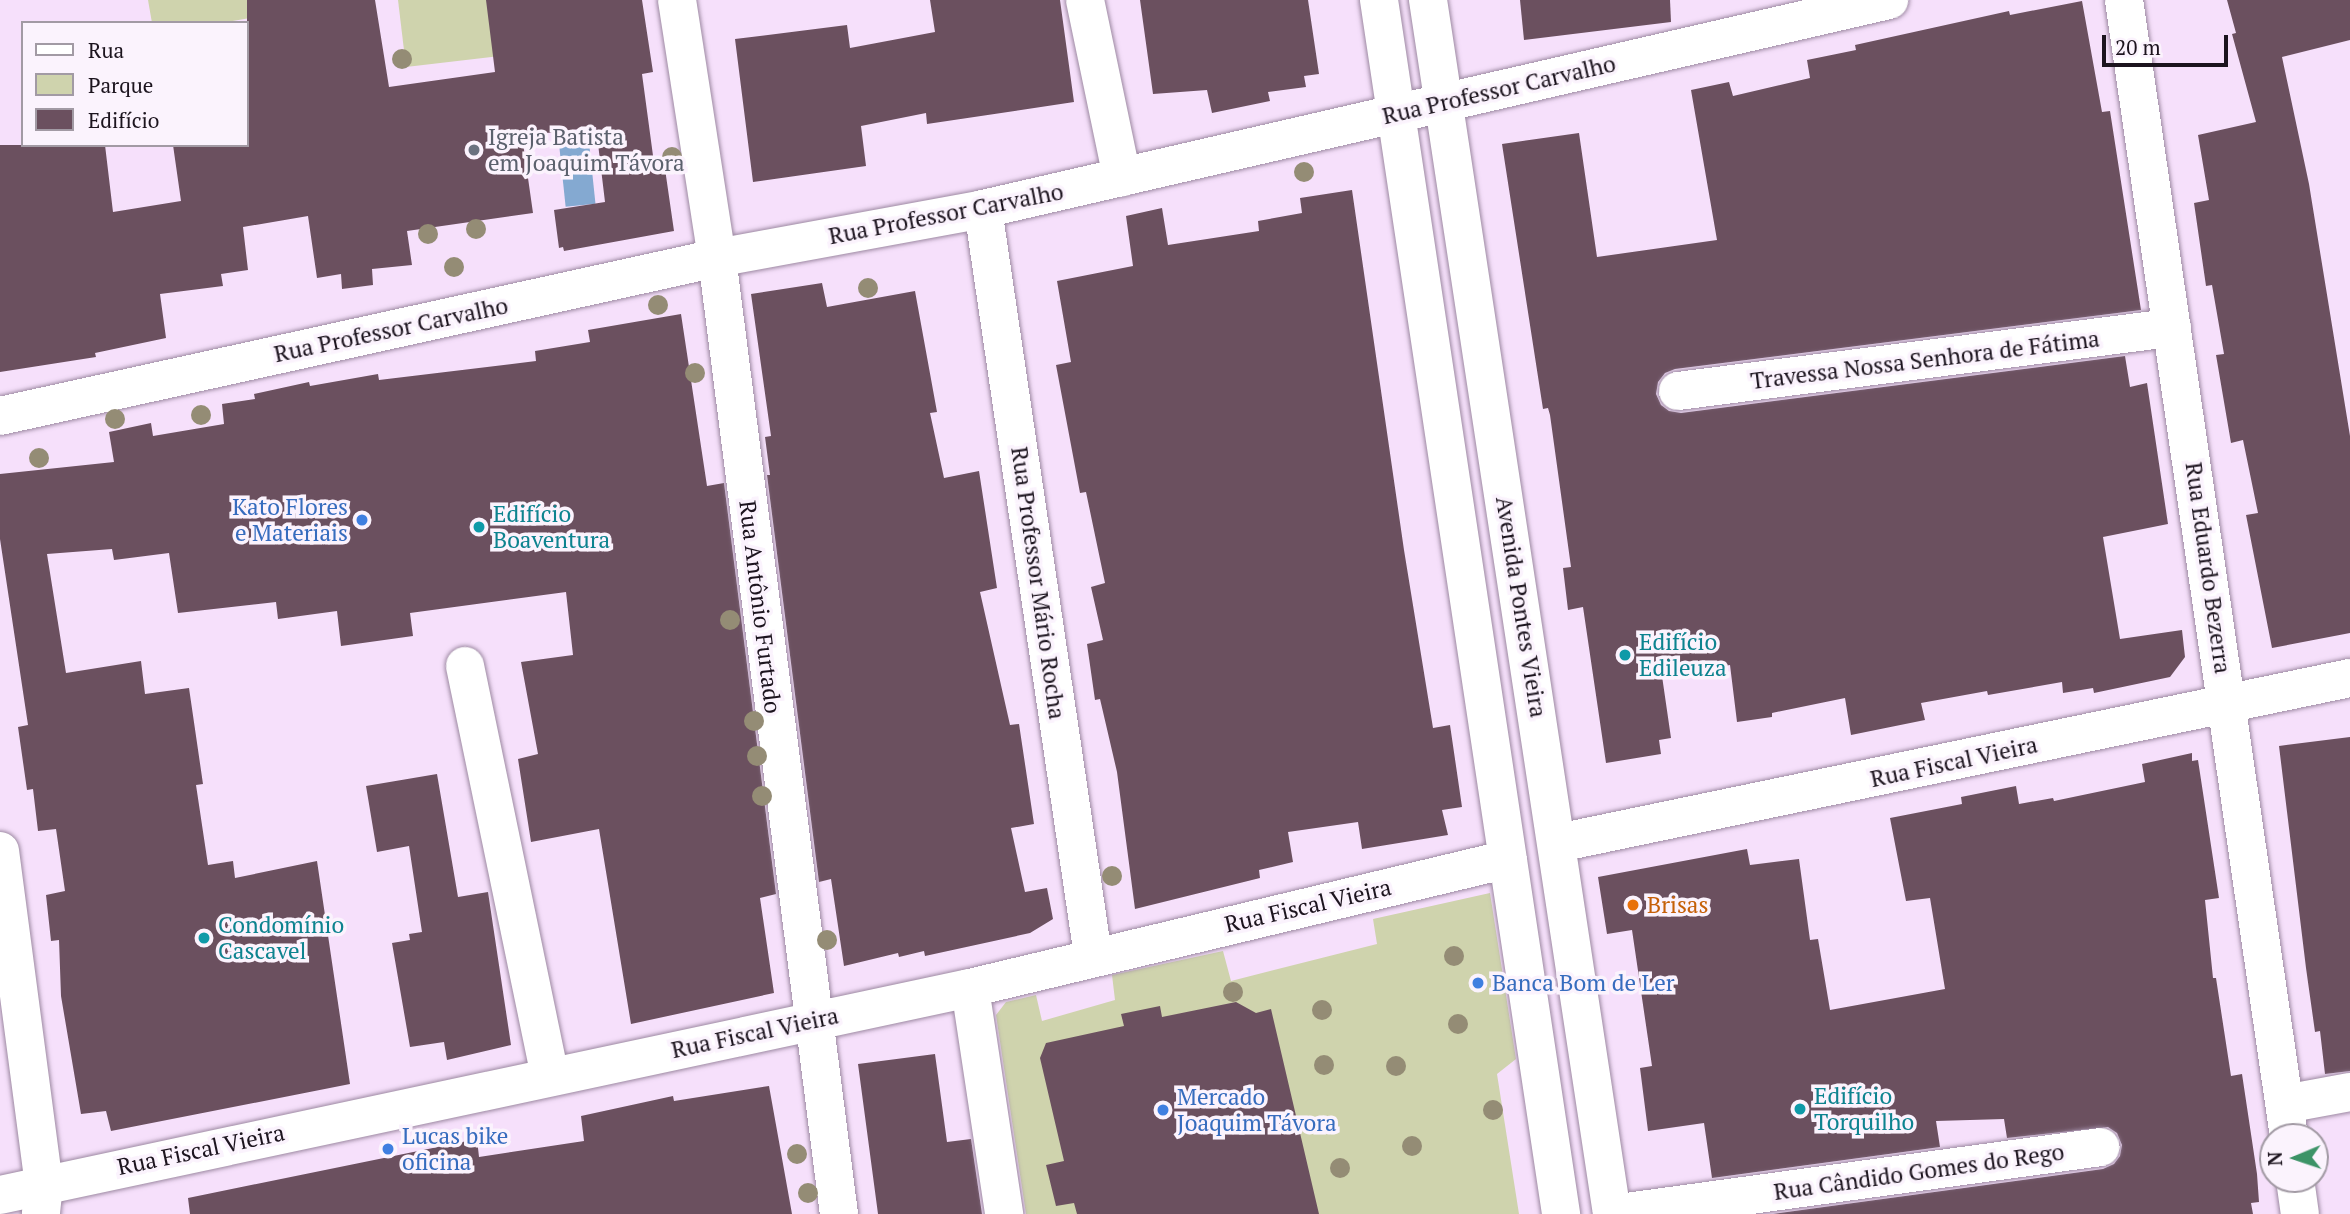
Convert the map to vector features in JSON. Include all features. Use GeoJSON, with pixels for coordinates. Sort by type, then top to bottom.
{"type":"FeatureCollection","features":[{"type":"Feature","properties":{"kind":"street","name":"Rua Antônio Furtado"},"geometry":{"type":"LineString","coordinates":[[677,0],[717,258],[812,1020],[839,1214]]}},
{"type":"Feature","properties":{"kind":"street"},"geometry":{"type":"LineString","coordinates":[[1084,0],[1122,177]]}},
{"type":"Feature","properties":{"kind":"street"},"geometry":{"type":"LineString","coordinates":[[1379,0],[1561,1214]]}},
{"type":"Feature","properties":{"kind":"street","name":"Avenida Pontes Vieira"},"geometry":{"type":"LineString","coordinates":[[1428,0],[1558,843],[1612,1214]]}},
{"type":"Feature","properties":{"kind":"street","name":"Rua Professor Carvalho"},"geometry":{"type":"LineString","coordinates":[[0,416],[717,258],[984,209],[1889,0]]}},
{"type":"Feature","properties":{"kind":"street","name":"Rua Eduardo Bezerra"},"geometry":{"type":"LineString","coordinates":[[2124,0],[2287,1121]]}},
{"type":"Feature","properties":{"kind":"street","name":"Rua Professor Mário Rocha"},"geometry":{"type":"LineString","coordinates":[[984,209],[1093,956]]}},
{"type":"Feature","properties":{"kind":"street","name":"Travessa Nossa Senhora de Fátima"},"geometry":{"type":"LineString","coordinates":[[1678,391],[2172,328]]}},
{"type":"Feature","properties":{"kind":"street"},"geometry":{"type":"LineString","coordinates":[[465,666],[550,1076]]}},
{"type":"Feature","properties":{"kind":"street","name":"Rua Fiscal Vieira"},"geometry":{"type":"LineString","coordinates":[[1558,843],[2228,706],[2350,678]]}},
{"type":"Feature","properties":{"kind":"street"},"geometry":{"type":"LineString","coordinates":[[0,851],[42,1199]]}},
{"type":"Feature","properties":{"kind":"street","name":"Rua Fiscal Vieira"},"geometry":{"type":"LineString","coordinates":[[0,1195],[42,1199],[550,1076],[970,988],[1093,956],[1508,859]]}},
{"type":"Feature","properties":{"kind":"street"},"geometry":{"type":"LineString","coordinates":[[970,988],[1004,1214]]}},
{"type":"Feature","properties":{"kind":"street"},"geometry":{"type":"LineString","coordinates":[[2287,1121],[2350,1092]]}},
{"type":"Feature","properties":{"kind":"street","name":"Rua Cândido Gomes do Rego"},"geometry":{"type":"LineString","coordinates":[[1612,1214],[2100,1147]]}},
{"type":"Feature","properties":{"kind":"street"},"geometry":{"type":"LineString","coordinates":[[2297,1193],[2300,1214]]}},
{"type":"Feature","properties":{"kind":"green space"},"geometry":{"type":"Polygon","coordinates":[[[148,0],[265,0],[268,15],[233,21],[152,21],[148,0]]]}},
{"type":"Feature","properties":{"kind":"green space"},"geometry":{"type":"Polygon","coordinates":[[[398,0],[493,0],[500,56],[406,67],[398,0]]]}},
{"type":"Feature","properties":{"kind":"green space"},"geometry":{"type":"Polygon","coordinates":[[[1490,893],[1516,1059],[1497,1074],[1519,1214],[1026,1214],[996,1015],[1006,1002],[1036,995],[1042,1021],[1115,1000],[1112,975],[1223,951],[1231,981],[1377,944],[1373,919],[1490,893]]]}},
{"type":"Feature","properties":{"kind":"water"},"geometry":{"type":"Polygon","coordinates":[[[589,142],[595,204],[566,207],[559,145],[589,142]]]}},
{"type":"Feature","properties":{"kind":"building"},"geometry":{"type":"Polygon","coordinates":[[[247,0],[375,0],[389,87],[495,72],[486,0],[642,0],[653,72],[642,74],[654,163],[664,162],[674,231],[564,251],[563,247],[559,248],[554,210],[605,202],[596,127],[522,136],[533,213],[407,231],[412,265],[372,269],[373,285],[342,289],[341,274],[317,278],[308,216],[243,227],[248,270],[221,274],[223,286],[160,294],[166,338],[95,353],[96,357],[0,372],[0,145],[105,147],[113,212],[181,201],[173,147],[248,147],[247,0]]]}},
{"type":"Feature","properties":{"kind":"building"},"geometry":{"type":"Polygon","coordinates":[[[930,0],[1060,0],[1074,102],[927,124],[926,113],[861,126],[866,166],[753,182],[735,39],[847,25],[850,48],[935,32],[930,0]]]}},
{"type":"Feature","properties":{"kind":"building"},"geometry":{"type":"Polygon","coordinates":[[[1140,0],[1308,0],[1319,74],[1304,76],[1306,87],[1268,92],[1270,101],[1212,113],[1207,90],[1153,94],[1140,0]]]}},
{"type":"Feature","properties":{"kind":"building"},"geometry":{"type":"Polygon","coordinates":[[[1520,0],[1670,0],[1671,22],[1524,40],[1520,0]]]}},
{"type":"Feature","properties":{"kind":"building"},"geometry":{"type":"Polygon","coordinates":[[[2227,0],[2350,0],[2350,40],[2282,57],[2309,184],[2350,436],[2350,633],[2272,648],[2246,515],[2258,513],[2243,440],[2231,443],[2216,355],[2224,354],[2212,285],[2206,286],[2194,203],[2209,200],[2198,135],[2256,122],[2232,34],[2236,33],[2227,0]]]}},
{"type":"Feature","properties":{"kind":"building"},"geometry":{"type":"Polygon","coordinates":[[[2082,1],[2102,112],[2110,111],[2141,310],[1675,369],[1665,373],[1658,382],[1656,394],[1661,405],[1669,411],[1681,413],[2125,356],[2130,387],[2147,383],[2168,524],[2103,537],[2120,639],[2182,630],[2185,657],[2170,677],[2094,693],[2093,688],[2063,693],[2062,682],[1988,695],[1987,691],[1921,703],[1925,720],[1851,735],[1845,698],[1772,713],[1772,717],[1737,722],[1730,665],[1662,676],[1671,738],[1659,740],[1661,754],[1606,763],[1583,607],[1568,610],[1563,568],[1571,567],[1550,415],[1548,408],[1543,409],[1502,144],[1579,133],[1597,257],[1717,240],[1691,90],[1729,82],[1733,96],[1810,78],[1807,60],[1856,50],[1855,45],[2009,11],[2010,15],[2082,1]]]}},
{"type":"Feature","properties":{"kind":"building"},"geometry":{"type":"Polygon","coordinates":[[[1352,190],[1404,550],[1433,728],[1450,725],[1462,807],[1442,810],[1448,835],[1362,849],[1358,822],[1288,832],[1293,862],[1259,870],[1260,878],[1135,909],[1117,772],[1100,699],[1095,700],[1087,644],[1103,640],[1091,587],[1105,583],[1086,492],[1080,493],[1056,365],[1071,362],[1057,281],[1133,266],[1126,216],[1162,208],[1168,245],[1259,231],[1258,221],[1302,213],[1300,198],[1352,190]]]}},
{"type":"Feature","properties":{"kind":"building"},"geometry":{"type":"Polygon","coordinates":[[[822,283],[827,307],[915,291],[937,412],[930,413],[944,478],[979,471],[997,588],[980,592],[1010,725],[1019,724],[1034,824],[1011,828],[1025,892],[1047,888],[1053,919],[1030,933],[925,956],[924,951],[899,957],[898,953],[844,966],[831,879],[819,882],[767,475],[770,475],[765,437],[771,436],[751,294],[822,283]]]}},
{"type":"Feature","properties":{"kind":"building"},"geometry":{"type":"Polygon","coordinates":[[[681,314],[707,486],[724,483],[776,894],[760,898],[774,993],[631,1024],[599,829],[531,842],[518,759],[538,754],[521,662],[573,655],[566,592],[410,613],[413,636],[341,646],[337,611],[278,619],[276,602],[178,613],[169,553],[114,560],[112,549],[47,554],[66,673],[141,661],[145,694],[189,688],[203,784],[196,785],[208,865],[233,861],[235,878],[317,861],[350,1084],[111,1131],[106,1111],[81,1114],[61,996],[59,940],[51,941],[46,895],[65,891],[56,829],[38,831],[33,789],[27,790],[18,727],[28,725],[0,539],[0,474],[114,462],[109,432],[151,423],[153,436],[224,424],[222,404],[255,399],[254,394],[309,382],[310,386],[378,374],[379,380],[536,361],[535,351],[590,342],[588,330],[681,314]]]}},
{"type":"Feature","properties":{"kind":"building"},"geometry":{"type":"Polygon","coordinates":[[[2350,737],[2350,1071],[2325,1074],[2320,1031],[2315,1032],[2306,968],[2279,746],[2350,737]]]}},
{"type":"Feature","properties":{"kind":"building"},"geometry":{"type":"Polygon","coordinates":[[[2192,753],[2192,761],[2198,760],[2219,898],[2205,900],[2213,978],[2216,978],[2231,1076],[2242,1074],[2257,1174],[2259,1202],[2251,1203],[2253,1214],[1773,1214],[2103,1169],[2114,1164],[2120,1156],[2122,1145],[2117,1133],[2108,1127],[2007,1138],[2004,1119],[1936,1121],[1940,1147],[1712,1178],[1704,1123],[1648,1131],[1640,1068],[1652,1066],[1632,930],[1607,934],[1598,877],[1747,849],[1750,865],[1799,859],[1810,940],[1818,939],[1830,1010],[1945,989],[1930,898],[1906,901],[1890,818],[1962,804],[1961,797],[2016,786],[2019,804],[2053,798],[2054,801],[2145,782],[2142,764],[2192,753]]]}},
{"type":"Feature","properties":{"kind":"building"},"geometry":{"type":"Polygon","coordinates":[[[437,774],[458,897],[488,892],[511,1045],[447,1060],[444,1042],[410,1047],[392,943],[410,940],[409,934],[422,932],[409,846],[377,852],[366,786],[437,774]]]}},
{"type":"Feature","properties":{"kind":"building","name":"Mercado Joaquim Távora"},"geometry":{"type":"Polygon","coordinates":[[[1236,1002],[1256,1013],[1271,1009],[1319,1214],[1077,1214],[1074,1203],[1056,1206],[1046,1165],[1064,1161],[1040,1058],[1046,1043],[1124,1026],[1121,1014],[1160,1006],[1162,1017],[1236,1002]]]}},
{"type":"Feature","properties":{"kind":"building"},"geometry":{"type":"Polygon","coordinates":[[[935,1054],[947,1142],[971,1139],[982,1214],[878,1214],[858,1064],[935,1054]]]}},
{"type":"Feature","properties":{"kind":"building"},"geometry":{"type":"Polygon","coordinates":[[[769,1086],[792,1214],[190,1214],[188,1198],[477,1139],[479,1157],[584,1141],[581,1116],[673,1096],[674,1101],[769,1086]]]}},
{"type":"Feature","properties":{"kind":"place","name":"Igreja Batista em Joaquim Távora"},"geometry":{"type":"Point","coordinates":[474,150]}},
{"type":"Feature","properties":{"kind":"place","name":"Kato Flores e Materiais"},"geometry":{"type":"Point","coordinates":[362,520]}},
{"type":"Feature","properties":{"kind":"place","name":"Edifício Boaventura"},"geometry":{"type":"Point","coordinates":[479,527]}},
{"type":"Feature","properties":{"kind":"place","name":"Edifício Edileuza"},"geometry":{"type":"Point","coordinates":[1625,655]}},
{"type":"Feature","properties":{"kind":"place","name":"Brisas"},"geometry":{"type":"Point","coordinates":[1633,905]}},
{"type":"Feature","properties":{"kind":"place","name":"Condomínio Cascavel"},"geometry":{"type":"Point","coordinates":[204,938]}},
{"type":"Feature","properties":{"kind":"place","name":"Banca Bom de Ler"},"geometry":{"type":"Point","coordinates":[1478,983]}},
{"type":"Feature","properties":{"kind":"place","name":"Edifício Torquilho"},"geometry":{"type":"Point","coordinates":[1800,1109]}},
{"type":"Feature","properties":{"kind":"place","name":"Mercado Joaquim Távora"},"geometry":{"type":"Point","coordinates":[1163,1110]}},
{"type":"Feature","properties":{"kind":"place","name":"Lucas bike oficina"},"geometry":{"type":"Point","coordinates":[388,1149]}}]}
